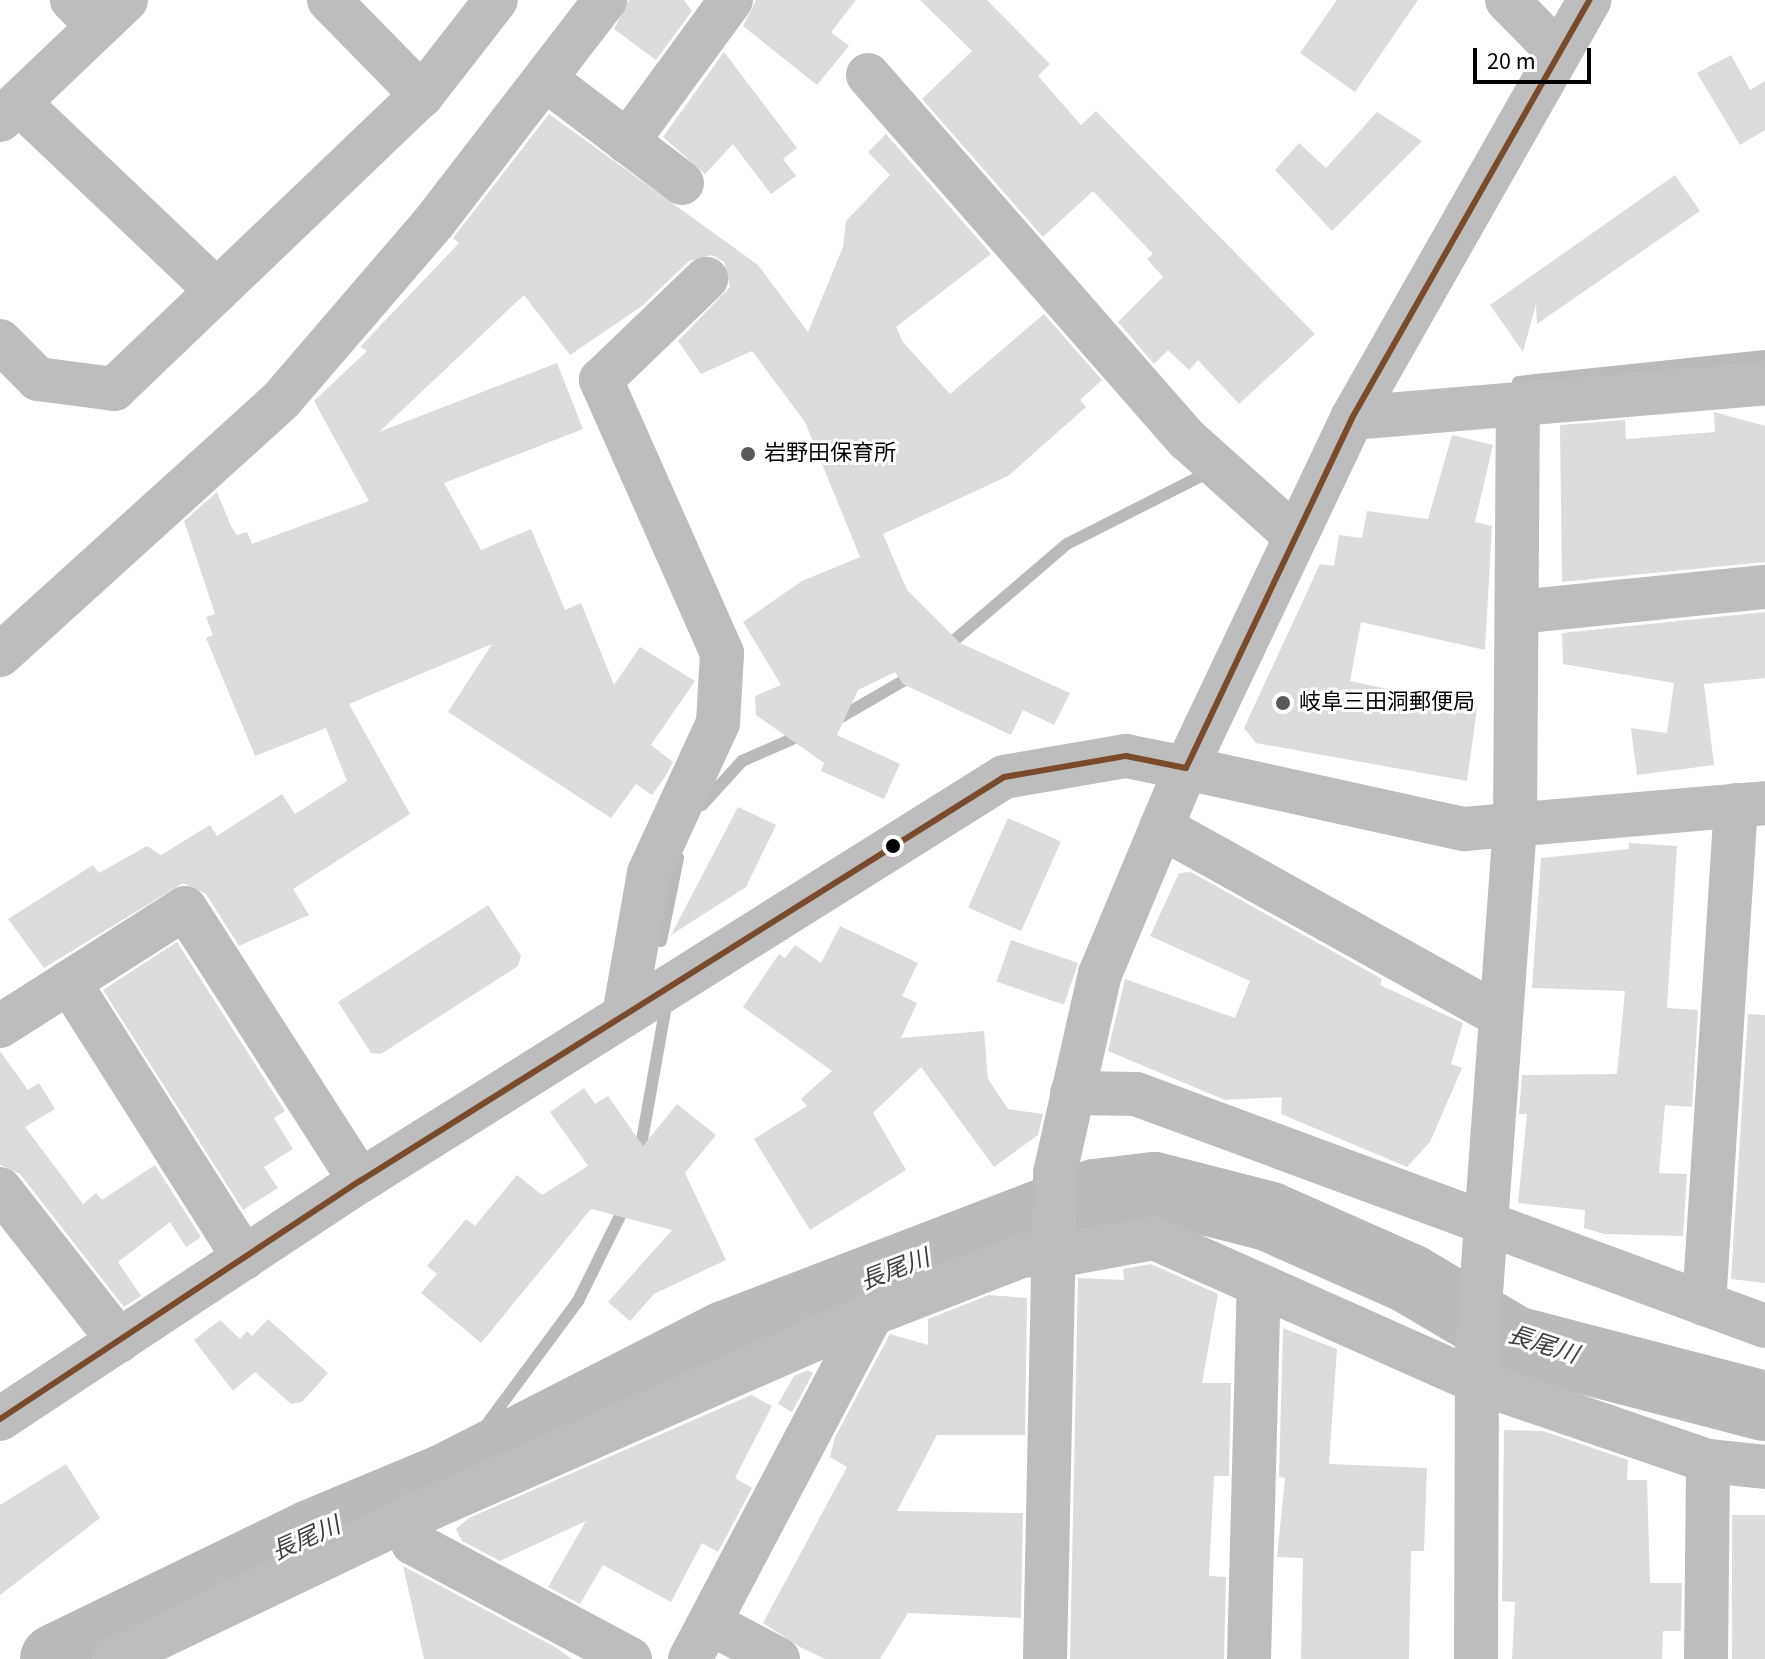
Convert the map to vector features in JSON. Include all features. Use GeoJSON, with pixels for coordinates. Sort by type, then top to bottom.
{"type":"FeatureCollection","features":[{"type":"Feature","properties":{"kind":"street"},"geometry":{"type":"LineString","coordinates":[[329,0],[422,95]]}},
{"type":"Feature","properties":{"kind":"street"},"geometry":{"type":"LineString","coordinates":[[0,341],[38,379],[114,389],[422,95],[496,0]]}},
{"type":"Feature","properties":{"kind":"street"},"geometry":{"type":"LineString","coordinates":[[0,655],[282,399],[545,79],[605,0]]}},
{"type":"Feature","properties":{"kind":"street"},"geometry":{"type":"LineString","coordinates":[[627,142],[731,0]]}},
{"type":"Feature","properties":{"kind":"street"},"geometry":{"type":"LineString","coordinates":[[1507,0],[1555,49]]}},
{"type":"Feature","properties":{"kind":"street"},"geometry":{"type":"LineString","coordinates":[[1045,1659],[1050,1244],[1055,1173],[1100,974],[1186,768],[1352,418],[1555,49],[1589,0]]}},
{"type":"Feature","properties":{"kind":"street"},"geometry":{"type":"LineString","coordinates":[[99,9],[9,112],[217,291]]}},
{"type":"Feature","properties":{"kind":"street"},"geometry":{"type":"LineString","coordinates":[[868,75],[1188,440],[1294,535]]}},
{"type":"Feature","properties":{"kind":"street"},"geometry":{"type":"LineString","coordinates":[[545,79],[682,183]]}},
{"type":"Feature","properties":{"kind":"street"},"geometry":{"type":"LineString","coordinates":[[624,1015],[649,873],[718,723],[722,653],[601,380],[706,279]]}},
{"type":"Feature","properties":{"kind":"street"},"geometry":{"type":"LineString","coordinates":[[1352,418],[1518,410],[1765,383]]}},
{"type":"Feature","properties":{"kind":"street"},"geometry":{"type":"LineString","coordinates":[[1476,1659],[1477,1365],[1515,825],[1518,410]]}},
{"type":"Feature","properties":{"kind":"street"},"geometry":{"type":"LineString","coordinates":[[1517,612],[1765,587]]}},
{"type":"Feature","properties":{"kind":"street"},"geometry":{"type":"LineString","coordinates":[[0,1419],[360,1181],[1004,777],[1126,756],[1464,829],[1750,804],[1704,1304]]}},
{"type":"Feature","properties":{"kind":"street"},"geometry":{"type":"LineString","coordinates":[[1161,827],[1501,1016]]}},
{"type":"Feature","properties":{"kind":"street"},"geometry":{"type":"LineString","coordinates":[[0,1026],[185,908],[360,1181]]}},
{"type":"Feature","properties":{"kind":"street"},"geometry":{"type":"LineString","coordinates":[[69,982],[244,1258]]}},
{"type":"Feature","properties":{"kind":"street"},"geometry":{"type":"LineString","coordinates":[[1072,1093],[1136,1094],[1765,1326]]}},
{"type":"Feature","properties":{"kind":"street"},"geometry":{"type":"LineString","coordinates":[[0,1189],[119,1341]]}},
{"type":"Feature","properties":{"kind":"street"},"geometry":{"type":"LineString","coordinates":[[114,1659],[406,1519],[872,1314],[1050,1244],[1154,1238],[1259,1288],[1477,1365],[1708,1461],[1765,1467]]}},
{"type":"Feature","properties":{"kind":"street"},"geometry":{"type":"LineString","coordinates":[[1249,1659],[1259,1288]]}},
{"type":"Feature","properties":{"kind":"street"},"geometry":{"type":"LineString","coordinates":[[778,1659],[700,1641],[872,1314]]}},
{"type":"Feature","properties":{"kind":"street"},"geometry":{"type":"LineString","coordinates":[[1706,1659],[1708,1461]]}},
{"type":"Feature","properties":{"kind":"street"},"geometry":{"type":"LineString","coordinates":[[406,1519],[413,1543],[630,1659]]}},
{"type":"Feature","properties":{"kind":"building"},"geometry":{"type":"Polygon","coordinates":[[[629,0],[684,0],[692,11],[656,60],[614,29],[629,0]]]}},
{"type":"Feature","properties":{"kind":"building"},"geometry":{"type":"Polygon","coordinates":[[[756,0],[856,0],[831,32],[849,46],[817,85],[743,26],[756,0]]]}},
{"type":"Feature","properties":{"kind":"building"},"geometry":{"type":"Polygon","coordinates":[[[920,0],[987,0],[1050,64],[1038,76],[1081,125],[1096,111],[1315,334],[1239,404],[1198,360],[1189,370],[1168,350],[1154,364],[1118,322],[1163,277],[1147,259],[1153,254],[1093,191],[1043,237],[922,99],[972,51],[920,0]]]}},
{"type":"Feature","properties":{"kind":"building"},"geometry":{"type":"Polygon","coordinates":[[[1337,0],[1418,0],[1355,92],[1300,53],[1337,0]]]}},
{"type":"Feature","properties":{"kind":"building"},"geometry":{"type":"Polygon","coordinates":[[[724,52],[797,148],[783,159],[796,176],[771,194],[733,144],[705,174],[663,137],[724,52]]]}},
{"type":"Feature","properties":{"kind":"building"},"geometry":{"type":"Polygon","coordinates":[[[1731,55],[1750,90],[1765,81],[1765,130],[1740,145],[1697,73],[1731,55]]]}},
{"type":"Feature","properties":{"kind":"building"},"geometry":{"type":"Polygon","coordinates":[[[1377,112],[1422,141],[1332,231],[1275,170],[1299,143],[1326,168],[1377,112]]]}},
{"type":"Feature","properties":{"kind":"building"},"geometry":{"type":"Polygon","coordinates":[[[549,114],[758,265],[808,332],[843,247],[846,221],[890,175],[868,152],[886,134],[991,254],[896,327],[903,342],[950,394],[1044,314],[1102,380],[1080,400],[1086,407],[1008,476],[883,534],[907,590],[960,643],[1070,693],[1054,725],[1023,710],[1011,735],[903,684],[895,672],[858,690],[837,735],[900,764],[884,799],[821,771],[824,763],[756,715],[755,696],[781,685],[743,622],[802,581],[860,557],[805,422],[752,351],[701,374],[678,341],[730,287],[724,262],[712,255],[689,261],[642,306],[570,355],[524,295],[379,432],[557,363],[583,429],[444,483],[481,550],[531,529],[565,610],[581,603],[614,685],[640,647],[695,681],[651,745],[673,762],[665,777],[652,795],[636,784],[611,818],[448,712],[492,644],[349,704],[410,814],[293,889],[309,915],[239,946],[206,894],[183,883],[44,968],[8,919],[93,865],[99,873],[147,846],[161,855],[210,825],[217,836],[282,794],[295,814],[347,781],[326,728],[255,756],[206,638],[213,635],[206,617],[215,614],[184,521],[217,492],[237,535],[247,532],[252,544],[369,501],[314,401],[367,351],[360,347],[459,243],[453,238],[549,114]]]}},
{"type":"Feature","properties":{"kind":"building"},"geometry":{"type":"Polygon","coordinates":[[[1675,175],[1700,211],[1537,324],[1536,304],[1523,352],[1490,305],[1675,175]]]}},
{"type":"Feature","properties":{"kind":"building"},"geometry":{"type":"Polygon","coordinates":[[[1714,412],[1765,426],[1765,562],[1562,582],[1560,425],[1625,420],[1626,439],[1715,432],[1714,412]]]}},
{"type":"Feature","properties":{"kind":"building"},"geometry":{"type":"Polygon","coordinates":[[[1452,435],[1493,445],[1475,522],[1492,526],[1485,650],[1361,622],[1350,681],[1477,708],[1467,781],[1256,743],[1244,728],[1320,564],[1334,566],[1339,535],[1362,538],[1367,511],[1428,519],[1452,435]]]}},
{"type":"Feature","properties":{"kind":"building"},"geometry":{"type":"Polygon","coordinates":[[[1765,612],[1765,678],[1704,684],[1714,765],[1637,775],[1631,728],[1667,733],[1674,683],[1563,664],[1562,633],[1765,612]]]}},
{"type":"Feature","properties":{"kind":"building"},"geometry":{"type":"Polygon","coordinates":[[[738,807],[776,825],[746,887],[671,935],[738,807]]]}},
{"type":"Feature","properties":{"kind":"building"},"geometry":{"type":"Polygon","coordinates":[[[1008,818],[1061,842],[1021,931],[968,908],[1008,818]]]}},
{"type":"Feature","properties":{"kind":"building"},"geometry":{"type":"Polygon","coordinates":[[[1629,843],[1677,846],[1667,1008],[1698,1010],[1692,1107],[1665,1105],[1659,1173],[1687,1174],[1683,1236],[1604,1234],[1584,1228],[1585,1210],[1518,1203],[1527,1114],[1519,1114],[1522,1075],[1617,1074],[1625,991],[1532,988],[1541,858],[1629,849],[1629,843]]]}},
{"type":"Feature","properties":{"kind":"building"},"geometry":{"type":"Polygon","coordinates":[[[1191,872],[1382,979],[1380,985],[1463,1023],[1451,1064],[1462,1068],[1430,1142],[1407,1167],[1281,1114],[1282,1097],[1225,1100],[1108,1051],[1125,979],[1235,1018],[1250,981],[1150,936],[1179,873],[1191,872]]]}},
{"type":"Feature","properties":{"kind":"building"},"geometry":{"type":"Polygon","coordinates":[[[488,905],[521,956],[518,966],[381,1054],[371,1053],[338,1002],[488,905]]]}},
{"type":"Feature","properties":{"kind":"building"},"geometry":{"type":"Polygon","coordinates":[[[840,926],[918,963],[902,996],[917,1003],[901,1038],[984,1031],[988,1079],[1008,1109],[1043,1114],[1038,1135],[994,1167],[921,1067],[873,1113],[906,1170],[810,1230],[754,1139],[807,1106],[801,1099],[832,1071],[743,1007],[779,954],[785,958],[795,945],[821,963],[840,926]]]}},
{"type":"Feature","properties":{"kind":"building"},"geometry":{"type":"Polygon","coordinates":[[[1011,940],[1078,963],[1064,1005],[997,982],[1011,940]]]}},
{"type":"Feature","properties":{"kind":"building"},"geometry":{"type":"Polygon","coordinates":[[[177,942],[285,1111],[274,1118],[293,1149],[264,1167],[278,1188],[243,1210],[103,990],[177,942]]]}},
{"type":"Feature","properties":{"kind":"building"},"geometry":{"type":"Polygon","coordinates":[[[1748,1014],[1765,1015],[1765,1283],[1731,1279],[1748,1014]]]}},
{"type":"Feature","properties":{"kind":"building"},"geometry":{"type":"Polygon","coordinates":[[[0,1051],[28,1090],[39,1083],[55,1109],[25,1127],[83,1204],[96,1193],[102,1200],[155,1165],[201,1237],[186,1247],[170,1222],[118,1262],[141,1296],[124,1307],[20,1174],[0,1165],[0,1051]]]}},
{"type":"Feature","properties":{"kind":"building"},"geometry":{"type":"Polygon","coordinates":[[[584,1088],[595,1104],[608,1096],[643,1146],[677,1104],[716,1135],[685,1173],[726,1260],[654,1294],[630,1321],[608,1302],[672,1230],[591,1209],[481,1343],[421,1293],[437,1274],[427,1266],[466,1219],[475,1226],[517,1175],[542,1195],[588,1166],[550,1112],[584,1088]]]}},
{"type":"Feature","properties":{"kind":"building"},"geometry":{"type":"Polygon","coordinates":[[[1151,1264],[1218,1294],[1202,1383],[1231,1383],[1229,1476],[1214,1476],[1209,1576],[1226,1577],[1224,1659],[1070,1659],[1078,1278],[1124,1280],[1123,1269],[1151,1264]]]}},
{"type":"Feature","properties":{"kind":"building"},"geometry":{"type":"Polygon","coordinates":[[[989,1295],[1027,1298],[1025,1435],[937,1435],[897,1511],[1023,1513],[1021,1618],[908,1613],[880,1659],[825,1659],[800,1647],[763,1623],[847,1467],[830,1457],[835,1437],[890,1334],[928,1345],[928,1319],[989,1295]]]}},
{"type":"Feature","properties":{"kind":"building"},"geometry":{"type":"Polygon","coordinates":[[[268,1319],[328,1373],[302,1402],[291,1404],[255,1372],[233,1391],[194,1340],[220,1320],[240,1339],[247,1331],[252,1336],[268,1319]]]}},
{"type":"Feature","properties":{"kind":"building"},"geometry":{"type":"Polygon","coordinates":[[[1283,1328],[1337,1349],[1329,1464],[1427,1468],[1424,1551],[1411,1551],[1409,1659],[1301,1659],[1303,1558],[1277,1557],[1285,1478],[1279,1477],[1283,1328]]]}},
{"type":"Feature","properties":{"kind":"building"},"geometry":{"type":"Polygon","coordinates":[[[808,1370],[813,1373],[792,1412],[778,1404],[794,1376],[808,1370]]]}},
{"type":"Feature","properties":{"kind":"building"},"geometry":{"type":"Polygon","coordinates":[[[751,1395],[772,1406],[735,1478],[752,1488],[718,1552],[702,1543],[671,1602],[603,1565],[580,1604],[548,1587],[586,1521],[500,1561],[462,1541],[456,1529],[469,1518],[751,1395]]]}},
{"type":"Feature","properties":{"kind":"building"},"geometry":{"type":"Polygon","coordinates":[[[1504,1430],[1543,1431],[1628,1460],[1627,1480],[1647,1480],[1650,1583],[1682,1583],[1681,1631],[1663,1631],[1662,1659],[1512,1659],[1515,1602],[1502,1601],[1504,1430]]]}},
{"type":"Feature","properties":{"kind":"building"},"geometry":{"type":"Polygon","coordinates":[[[66,1464],[100,1518],[0,1595],[0,1505],[66,1464]]]}},
{"type":"Feature","properties":{"kind":"building"},"geometry":{"type":"Polygon","coordinates":[[[1732,1515],[1765,1515],[1765,1659],[1732,1659],[1732,1515]]]}},
{"type":"Feature","properties":{"kind":"building"},"geometry":{"type":"Polygon","coordinates":[[[403,1566],[555,1647],[572,1659],[424,1659],[403,1566]]]}},
{"type":"Feature","properties":{"kind":"waterway"},"geometry":{"type":"LineString","coordinates":[[1518,382],[1765,356]]}},
{"type":"Feature","properties":{"kind":"waterway"},"geometry":{"type":"LineString","coordinates":[[944,649],[1067,544],[1201,476]]}},
{"type":"Feature","properties":{"kind":"waterway"},"geometry":{"type":"LineString","coordinates":[[834,721],[915,674]]}},
{"type":"Feature","properties":{"kind":"waterway"},"geometry":{"type":"LineString","coordinates":[[702,805],[742,761],[806,733]]}},
{"type":"Feature","properties":{"kind":"waterway"},"geometry":{"type":"LineString","coordinates":[[661,941],[678,858]]}},
{"type":"Feature","properties":{"kind":"waterway"},"geometry":{"type":"LineString","coordinates":[[639,1157],[665,1011]]}},
{"type":"Feature","properties":{"kind":"waterway","name":"長尾川"},"geometry":{"type":"LineString","coordinates":[[55,1659],[310,1535],[447,1478],[725,1336],[1095,1194],[1154,1187],[1268,1216],[1410,1279],[1515,1341],[1765,1406]]}},
{"type":"Feature","properties":{"kind":"waterway"},"geometry":{"type":"LineString","coordinates":[[447,1478],[578,1301],[627,1202]]}},
{"type":"Feature","properties":{"kind":"transit line"},"geometry":{"type":"LineString","coordinates":[[0,1419],[360,1181],[1004,777],[1126,756],[1186,768],[1352,418],[1589,0]]}},
{"type":"Feature","properties":{"kind":"place","name":"岩野田保育所"},"geometry":{"type":"Point","coordinates":[748,454]}},
{"type":"Feature","properties":{"kind":"place","name":"岐阜三田洞郵便局"},"geometry":{"type":"Point","coordinates":[1283,703]}}]}
